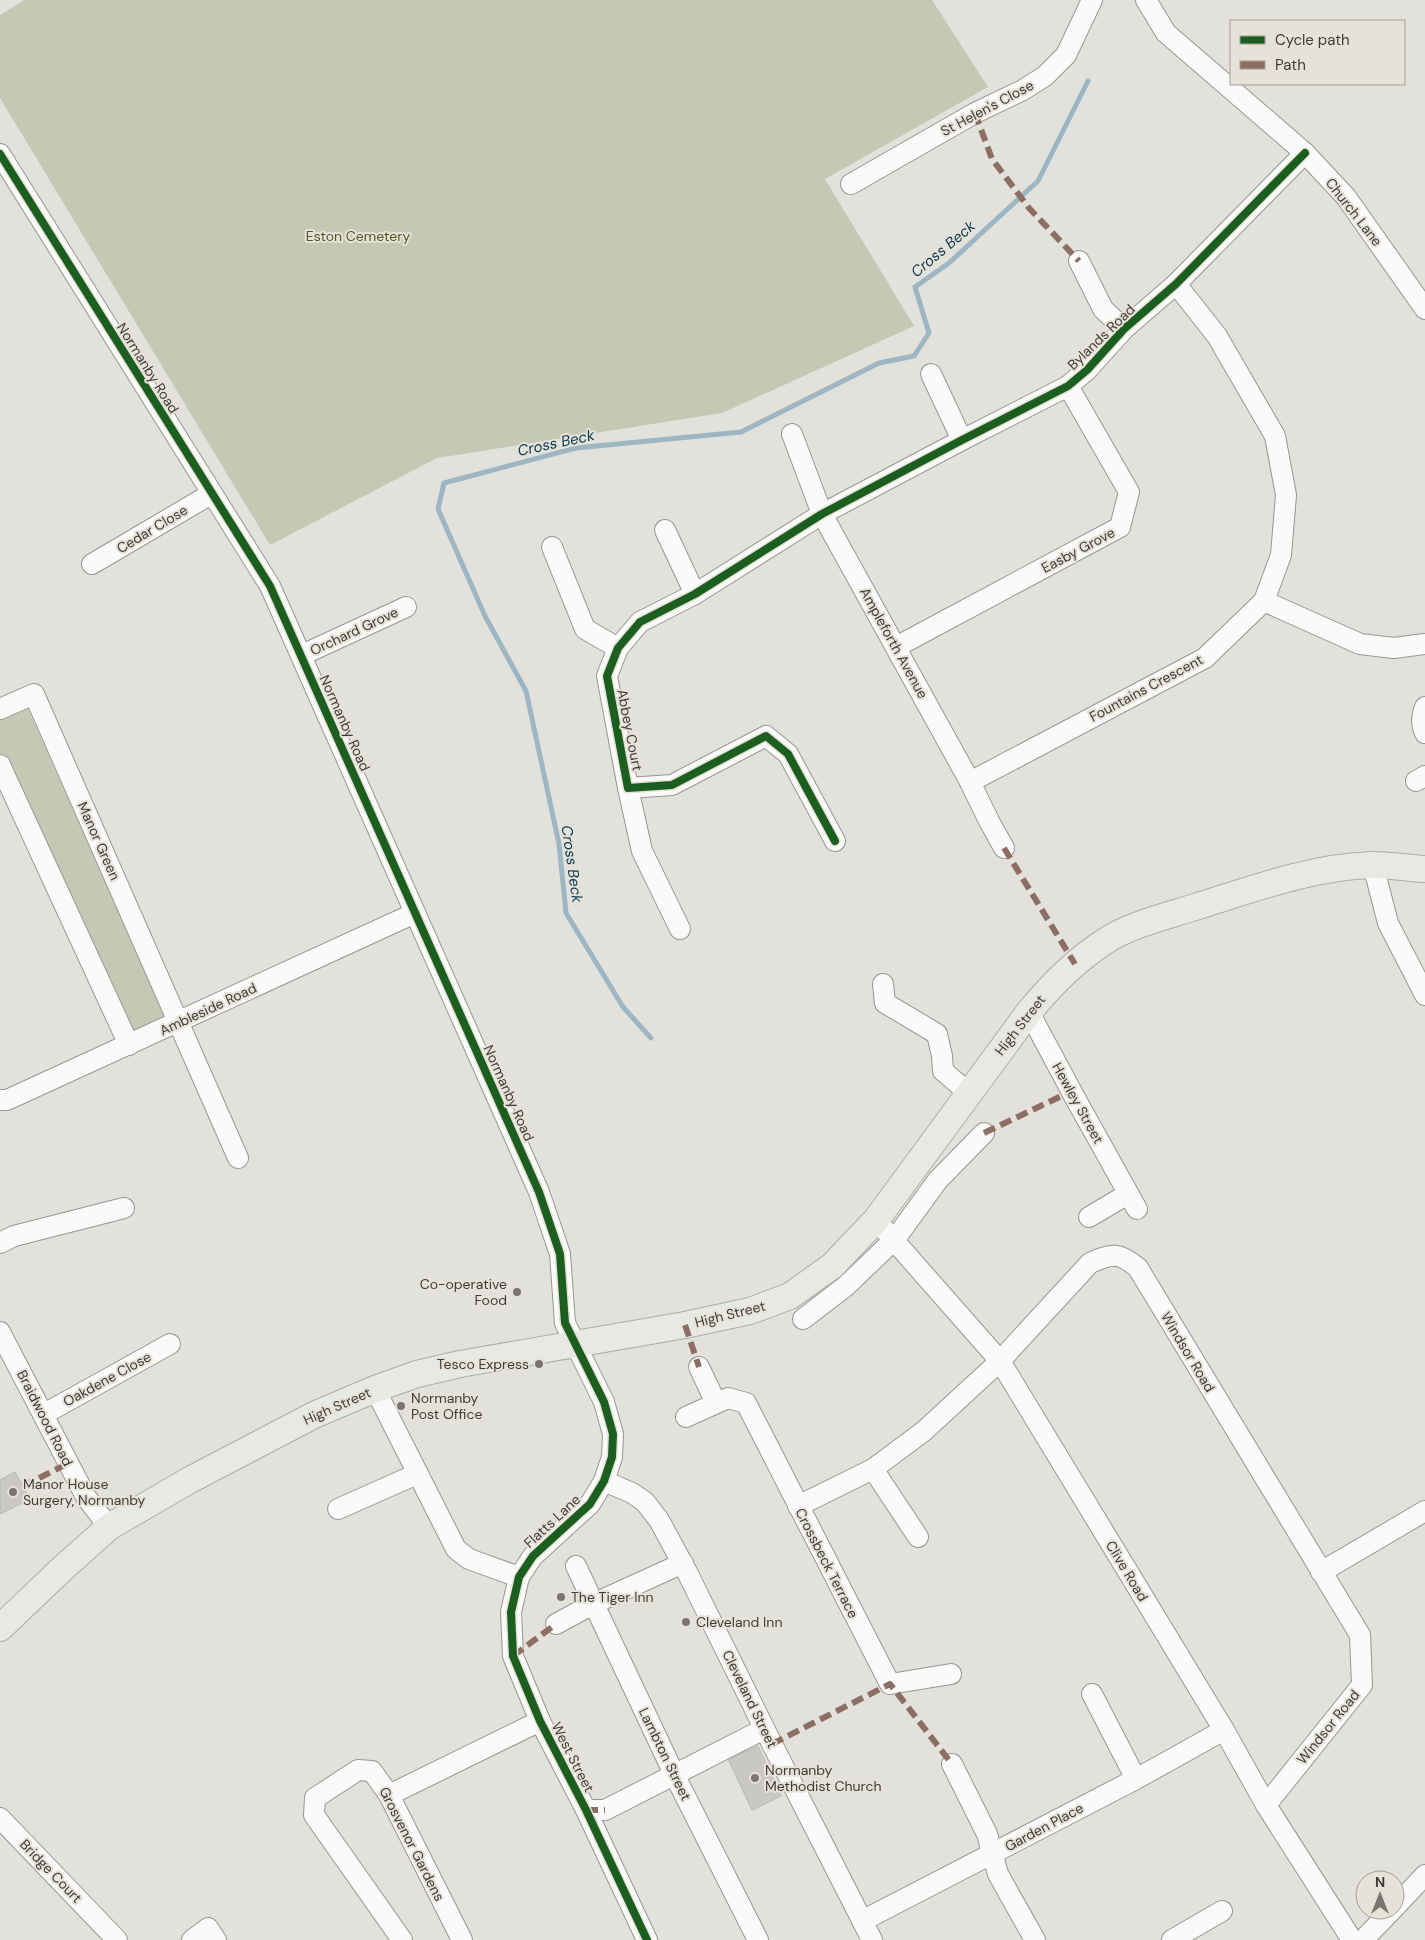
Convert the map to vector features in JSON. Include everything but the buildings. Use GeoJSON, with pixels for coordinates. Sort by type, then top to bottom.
{"type":"FeatureCollection","features":[{"type":"Feature","properties":{"kind":"main road","name":"High Street"},"geometry":{"type":"LineString","coordinates":[[0,1628],[63,1568],[110,1527],[188,1480],[298,1424],[375,1389],[417,1374],[460,1364],[686,1325],[750,1311],[790,1296],[832,1266],[876,1220],[1029,1012],[1053,984],[1105,941],[1148,922],[1279,881],[1324,870],[1373,865],[1425,869]]}},
{"type":"Feature","properties":{"kind":"street","name":"St Helen's Close"},"geometry":{"type":"LineString","coordinates":[[851,184],[975,113],[1023,90],[1045,76],[1066,55],[1092,0]]}},
{"type":"Feature","properties":{"kind":"street","name":"Church Lane"},"geometry":{"type":"LineString","coordinates":[[1146,0],[1166,33],[1305,152],[1346,197],[1425,309]]}},
{"type":"Feature","properties":{"kind":"street","name":"Bylands Road"},"geometry":{"type":"LineString","coordinates":[[822,514],[1068,386],[1087,370],[1124,329],[1176,284],[1305,152]]}},
{"type":"Feature","properties":{"kind":"street","name":"Normanby Road"},"geometry":{"type":"LineString","coordinates":[[2,162],[270,586],[539,1192],[560,1254],[565,1323],[574,1344]]}},
{"type":"Feature","properties":{"kind":"street"},"geometry":{"type":"LineString","coordinates":[[1079,261],[1103,309],[1124,329]]}},
{"type":"Feature","properties":{"kind":"street","name":"Fountains Crescent"},"geometry":{"type":"LineString","coordinates":[[970,782],[1205,658],[1264,601],[1281,555],[1286,495],[1275,436],[1217,336],[1176,284]]}},
{"type":"Feature","properties":{"kind":"street"},"geometry":{"type":"LineString","coordinates":[[931,374],[962,440]]}},
{"type":"Feature","properties":{"kind":"street","name":"Easby Grove"},"geometry":{"type":"LineString","coordinates":[[896,647],[1120,527],[1129,492],[1068,386]]}},
{"type":"Feature","properties":{"kind":"street","name":"Ampleforth Avenue"},"geometry":{"type":"LineString","coordinates":[[792,434],[822,514],[970,782],[1004,848]]}},
{"type":"Feature","properties":{"kind":"street","name":"Cedar Close"},"geometry":{"type":"LineString","coordinates":[[92,564],[211,494]]}},
{"type":"Feature","properties":{"kind":"street","name":"Abbey Court"},"geometry":{"type":"LineString","coordinates":[[822,514],[695,594],[640,622],[618,648],[607,676],[628,788],[672,785],[766,736],[788,754],[835,840]]}},
{"type":"Feature","properties":{"kind":"street"},"geometry":{"type":"LineString","coordinates":[[665,530],[695,594]]}},
{"type":"Feature","properties":{"kind":"street"},"geometry":{"type":"LineString","coordinates":[[552,547],[585,629],[618,648]]}},
{"type":"Feature","properties":{"kind":"street"},"geometry":{"type":"LineString","coordinates":[[1264,601],[1360,644],[1394,648],[1425,644]]}},
{"type":"Feature","properties":{"kind":"street","name":"Orchard Grove"},"geometry":{"type":"LineString","coordinates":[[302,656],[406,607]]}},
{"type":"Feature","properties":{"kind":"street","name":"Manor Green"},"geometry":{"type":"LineString","coordinates":[[0,708],[34,694],[178,1022]]}},
{"type":"Feature","properties":{"kind":"street"},"geometry":{"type":"LineString","coordinates":[[1425,707],[1423,712],[1423,729],[1425,733]]}},
{"type":"Feature","properties":{"kind":"street"},"geometry":{"type":"LineString","coordinates":[[0,765],[129,1045]]}},
{"type":"Feature","properties":{"kind":"street"},"geometry":{"type":"LineString","coordinates":[[628,788],[642,851],[680,929]]}},
{"type":"Feature","properties":{"kind":"street"},"geometry":{"type":"LineString","coordinates":[[1373,865],[1388,923],[1425,995]]}},
{"type":"Feature","properties":{"kind":"street","name":"Ambleside Road"},"geometry":{"type":"LineString","coordinates":[[0,1100],[7,1100],[415,913]]}},
{"type":"Feature","properties":{"kind":"street"},"geometry":{"type":"LineString","coordinates":[[883,984],[886,1003],[937,1034],[943,1070],[970,1094]]}},
{"type":"Feature","properties":{"kind":"street","name":"Hewley Street"},"geometry":{"type":"LineString","coordinates":[[1029,1012],[1133,1201],[1089,1217]]}},
{"type":"Feature","properties":{"kind":"street"},"geometry":{"type":"LineString","coordinates":[[178,1022],[238,1158]]}},
{"type":"Feature","properties":{"kind":"street"},"geometry":{"type":"LineString","coordinates":[[803,1319],[846,1286],[895,1239],[938,1180],[984,1133]]}},
{"type":"Feature","properties":{"kind":"street"},"geometry":{"type":"LineString","coordinates":[[0,1243],[14,1236],[124,1208]]}},
{"type":"Feature","properties":{"kind":"street","name":"Clive Road"},"geometry":{"type":"LineString","coordinates":[[876,1220],[895,1239],[1000,1360],[1224,1730],[1266,1805],[1352,1940]]}},
{"type":"Feature","properties":{"kind":"street","name":"Windsor Road"},"geometry":{"type":"LineString","coordinates":[[798,1506],[873,1469],[924,1430],[1000,1360],[1090,1263],[1107,1255],[1123,1256],[1138,1268],[1320,1572],[1360,1635],[1362,1685],[1266,1805]]}},
{"type":"Feature","properties":{"kind":"street","name":"Braidwood Road"},"geometry":{"type":"LineString","coordinates":[[0,1332],[86,1497],[110,1527]]}},
{"type":"Feature","properties":{"kind":"street","name":"Oakdene Close"},"geometry":{"type":"LineString","coordinates":[[44,1414],[170,1344]]}},
{"type":"Feature","properties":{"kind":"street","name":"Flatts Lane"},"geometry":{"type":"LineString","coordinates":[[519,1577],[532,1556],[590,1504],[604,1480],[612,1457],[613,1434],[604,1402],[574,1344]]}},
{"type":"Feature","properties":{"kind":"street"},"geometry":{"type":"LineString","coordinates":[[686,1418],[722,1401],[699,1367]]}},
{"type":"Feature","properties":{"kind":"street"},"geometry":{"type":"LineString","coordinates":[[375,1389],[456,1549],[469,1559],[519,1577]]}},
{"type":"Feature","properties":{"kind":"street","name":"Crossbeck Terrace"},"geometry":{"type":"LineString","coordinates":[[722,1401],[746,1403],[890,1684],[951,1674]]}},
{"type":"Feature","properties":{"kind":"street"},"geometry":{"type":"LineString","coordinates":[[873,1469],[918,1538]]}},
{"type":"Feature","properties":{"kind":"street"},"geometry":{"type":"LineString","coordinates":[[338,1509],[417,1474]]}},
{"type":"Feature","properties":{"kind":"street","name":"Cleveland Street"},"geometry":{"type":"LineString","coordinates":[[604,1480],[632,1492],[645,1502],[659,1520],[683,1563],[764,1729],[872,1940]]}},
{"type":"Feature","properties":{"kind":"street"},"geometry":{"type":"LineString","coordinates":[[1320,1572],[1425,1511]]}},
{"type":"Feature","properties":{"kind":"street"},"geometry":{"type":"LineString","coordinates":[[556,1624],[593,1604],[683,1563]]}},
{"type":"Feature","properties":{"kind":"street","name":"Lambton Street"},"geometry":{"type":"LineString","coordinates":[[576,1566],[674,1774],[758,1940]]}},
{"type":"Feature","properties":{"kind":"street","name":"West Street"},"geometry":{"type":"LineString","coordinates":[[519,1577],[511,1612],[513,1656],[540,1721],[596,1810],[647,1940]]}},
{"type":"Feature","properties":{"kind":"street"},"geometry":{"type":"LineString","coordinates":[[1092,1694],[1136,1779]]}},
{"type":"Feature","properties":{"kind":"street"},"geometry":{"type":"LineString","coordinates":[[389,1795],[540,1721]]}},
{"type":"Feature","properties":{"kind":"street"},"geometry":{"type":"LineString","coordinates":[[596,1810],[764,1729]]}},
{"type":"Feature","properties":{"kind":"street","name":"Garden Place"},"geometry":{"type":"LineString","coordinates":[[862,1921],[1136,1779],[1224,1730]]}},
{"type":"Feature","properties":{"kind":"street"},"geometry":{"type":"LineString","coordinates":[[952,1764],[987,1834],[998,1874],[1035,1940]]}},
{"type":"Feature","properties":{"kind":"street","name":"Grosvenor Gardens"},"geometry":{"type":"LineString","coordinates":[[402,1940],[314,1815],[316,1798],[358,1770],[372,1771],[389,1795],[462,1940]]}},
{"type":"Feature","properties":{"kind":"street","name":"Bridge Court"},"geometry":{"type":"LineString","coordinates":[[0,1818],[117,1940]]}},
{"type":"Feature","properties":{"kind":"street"},"geometry":{"type":"LineString","coordinates":[[1405,1896],[1425,1875]]}},
{"type":"Feature","properties":{"kind":"street"},"geometry":{"type":"LineString","coordinates":[[1172,1940],[1222,1911]]}},
{"type":"Feature","properties":{"kind":"street"},"geometry":{"type":"LineString","coordinates":[[1363,1940],[1382,1920]]}},
{"type":"Feature","properties":{"kind":"street"},"geometry":{"type":"LineString","coordinates":[[192,1940],[208,1928],[216,1940]]}},
{"type":"Feature","properties":{"kind":"green space","name":"Eston Cemetery"},"geometry":{"type":"Polygon","coordinates":[[[24,0],[932,0],[988,87],[825,179],[914,326],[722,413],[437,458],[270,545],[0,98],[0,15],[24,0]]]}},
{"type":"Feature","properties":{"kind":"green space"},"geometry":{"type":"Polygon","coordinates":[[[28,709],[167,1021],[134,1040],[0,753],[0,718],[28,709]]]}},
{"type":"Feature","properties":{"kind":"waterway","name":"Cross Beck"},"geometry":{"type":"LineString","coordinates":[[651,1038],[623,1007],[566,913],[559,844],[526,691],[485,616],[438,509],[444,483],[576,448],[741,432],[879,363],[914,356],[929,333],[915,287],[949,263],[1038,181],[1088,81]]}},
{"type":"Feature","properties":{"kind":"marked path"},"geometry":{"type":"LineString","coordinates":[[975,113],[992,159],[1029,208],[1079,261]]}},
{"type":"Feature","properties":{"kind":"marked path"},"geometry":{"type":"LineString","coordinates":[[1004,848],[1075,964]]}},
{"type":"Feature","properties":{"kind":"marked path"},"geometry":{"type":"LineString","coordinates":[[984,1133],[1072,1091]]}},
{"type":"Feature","properties":{"kind":"marked path"},"geometry":{"type":"LineString","coordinates":[[685,1325],[699,1367]]}},
{"type":"Feature","properties":{"kind":"marked path"},"geometry":{"type":"LineString","coordinates":[[23,1486],[69,1463]]}},
{"type":"Feature","properties":{"kind":"marked path"},"geometry":{"type":"LineString","coordinates":[[513,1656],[556,1624]]}},
{"type":"Feature","properties":{"kind":"marked path"},"geometry":{"type":"LineString","coordinates":[[772,1744],[890,1684],[952,1764]]}},
{"type":"Feature","properties":{"kind":"marked path"},"geometry":{"type":"LineString","coordinates":[[586,1810],[605,1810]]}},
{"type":"Feature","properties":{"kind":"cycle path"},"geometry":{"type":"LineString","coordinates":[[835,841],[788,754],[766,736],[672,785],[628,788],[607,676],[618,648],[640,622],[695,594],[822,514],[1068,386],[1087,370],[1124,329],[1176,284],[1305,153]]}},
{"type":"Feature","properties":{"kind":"cycle path"},"geometry":{"type":"LineString","coordinates":[[0,154],[270,586],[539,1192],[560,1254],[565,1323],[604,1402],[613,1434],[612,1457],[604,1481],[590,1504],[533,1556],[519,1577],[511,1612],[513,1656],[540,1721],[586,1810],[647,1940]]}},
{"type":"Feature","properties":{"kind":"place","name":"Co-operative Food"},"geometry":{"type":"Point","coordinates":[517,1292]}},
{"type":"Feature","properties":{"kind":"place","name":"Tesco Express"},"geometry":{"type":"Point","coordinates":[539,1364]}},
{"type":"Feature","properties":{"kind":"place","name":"Normanby Post Office"},"geometry":{"type":"Point","coordinates":[401,1406]}},
{"type":"Feature","properties":{"kind":"place","name":"Manor House Surgery, Normanby"},"geometry":{"type":"Point","coordinates":[13,1492]}},
{"type":"Feature","properties":{"kind":"place","name":"The Tiger Inn"},"geometry":{"type":"Point","coordinates":[561,1597]}},
{"type":"Feature","properties":{"kind":"place","name":"Cleveland Inn"},"geometry":{"type":"Point","coordinates":[686,1622]}},
{"type":"Feature","properties":{"kind":"place","name":"Normanby Methodist Church"},"geometry":{"type":"Point","coordinates":[755,1778]}}]}
